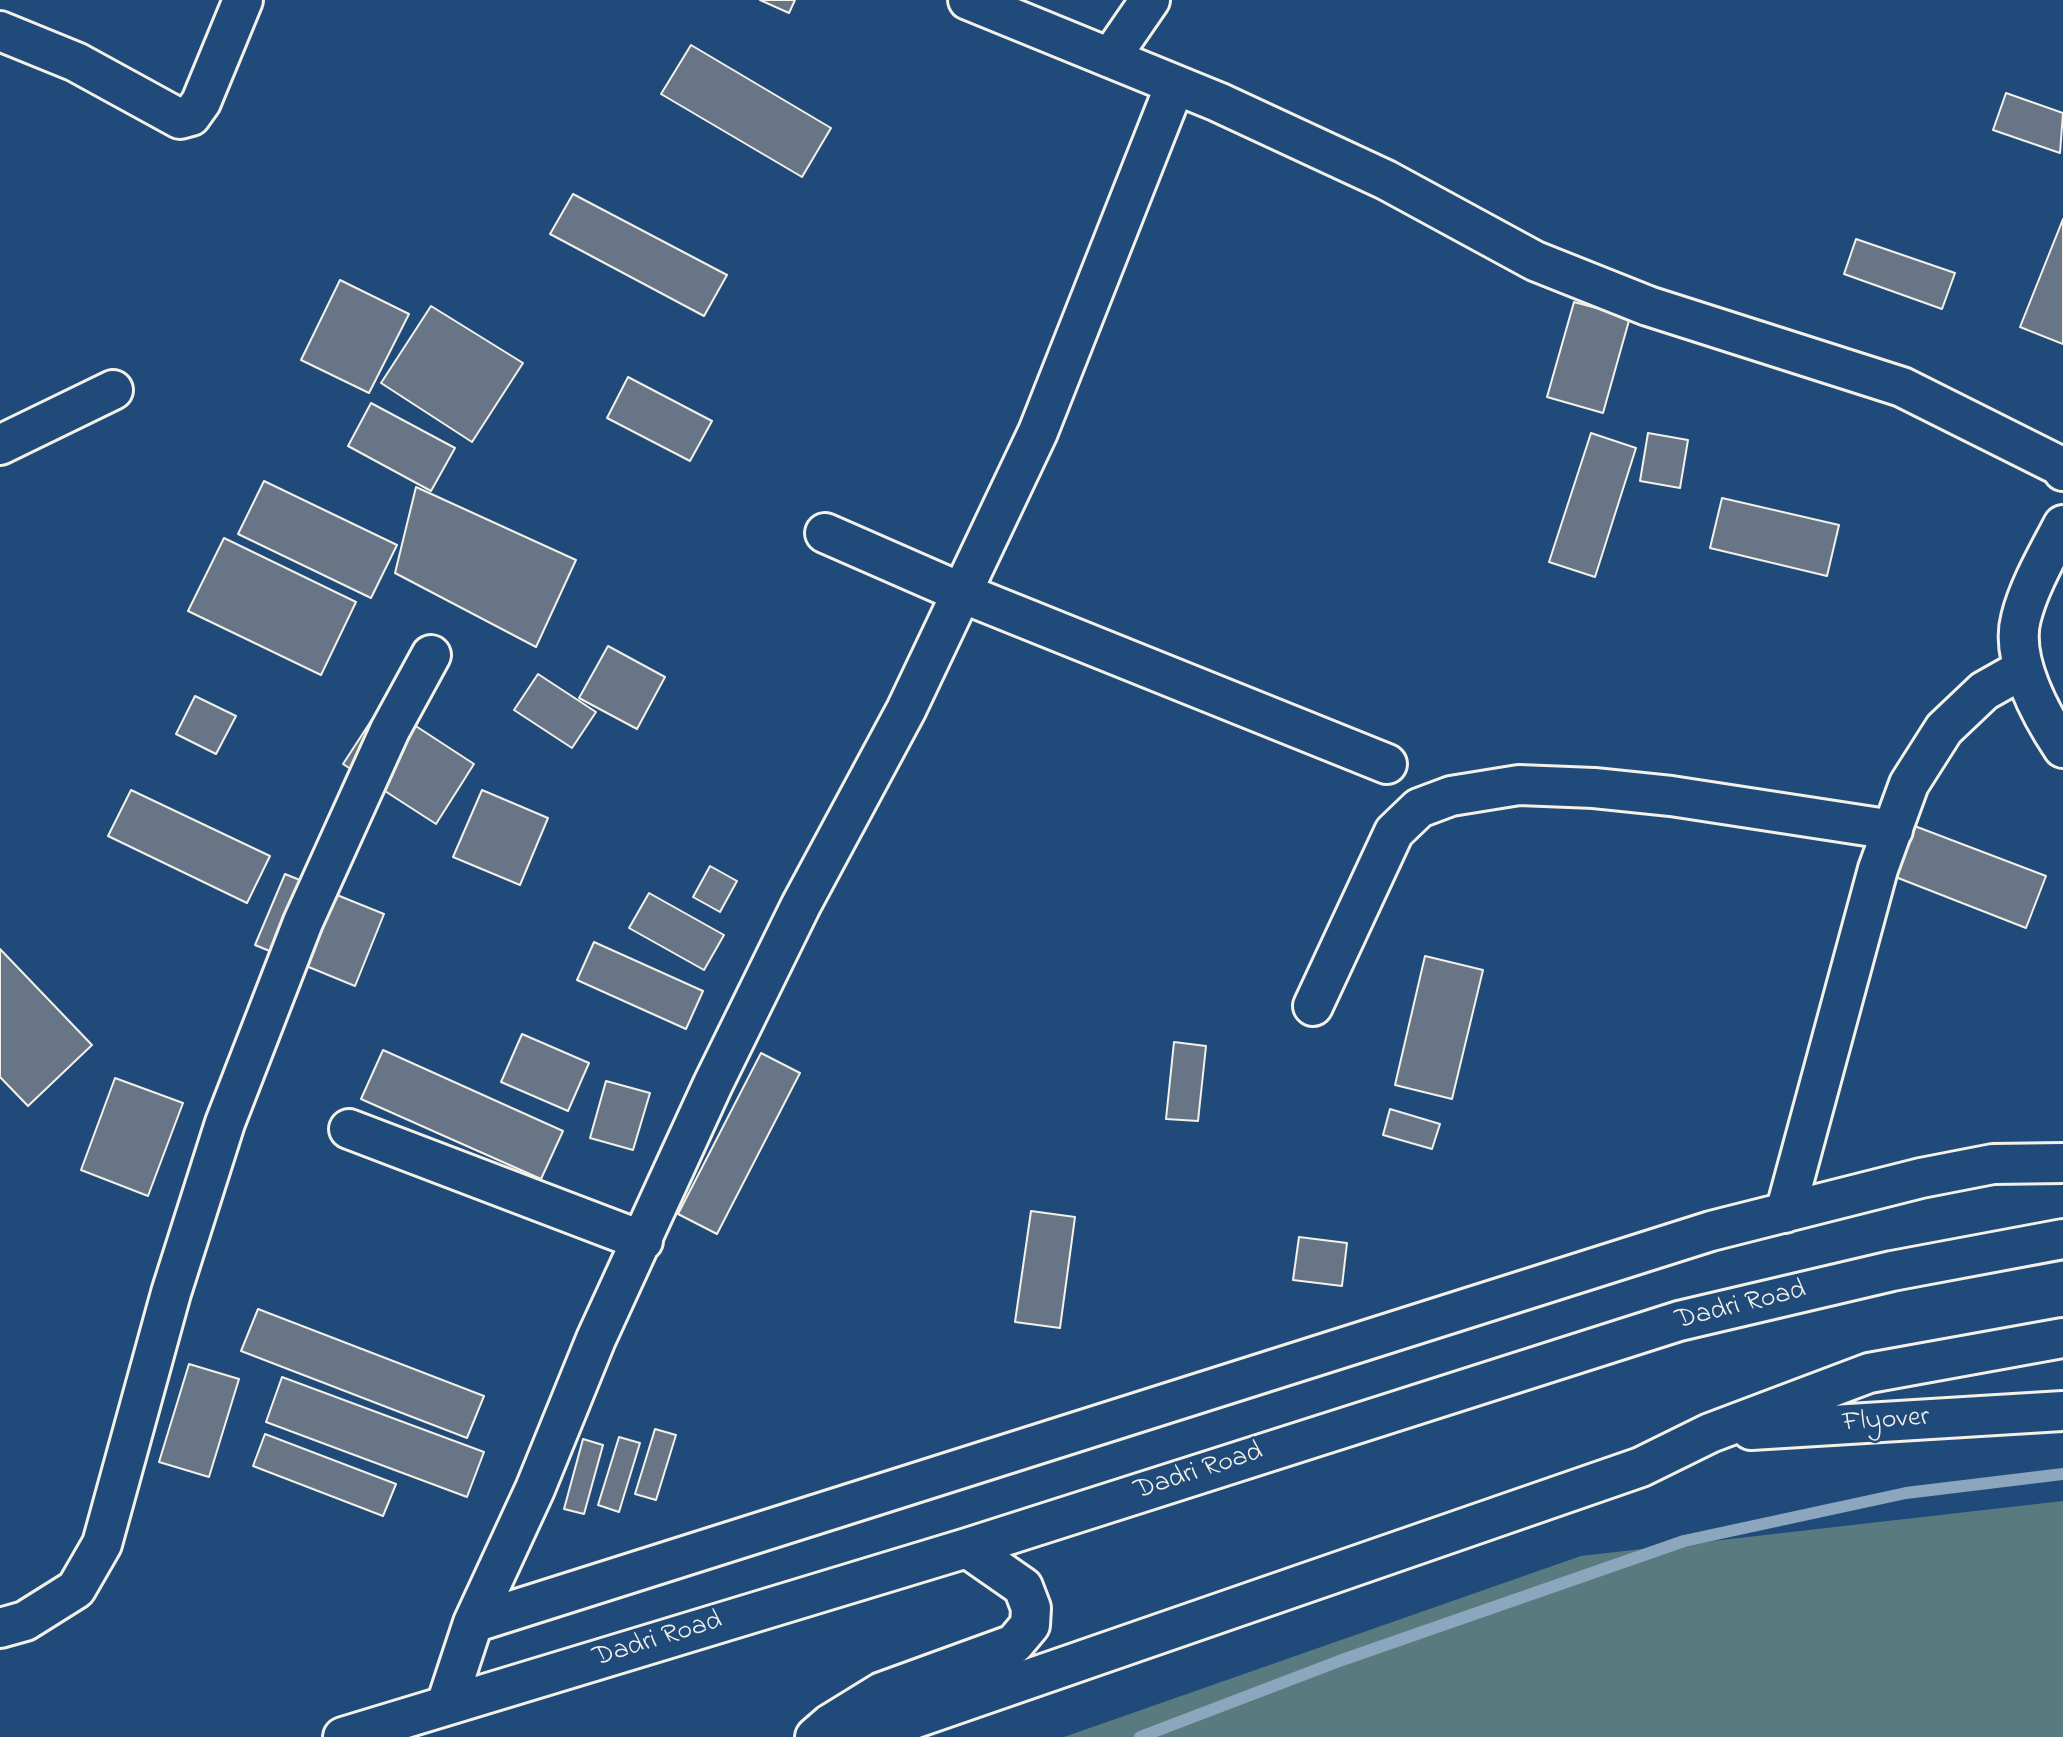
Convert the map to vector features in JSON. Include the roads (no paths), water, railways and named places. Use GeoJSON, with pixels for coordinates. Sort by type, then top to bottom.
{"type":"FeatureCollection","features":[{"type":"Feature","properties":{"kind":"street"},"geometry":{"type":"LineString","coordinates":[[0,31],[76,62],[180,119],[191,116],[201,102],[243,0]]}},
{"type":"Feature","properties":{"kind":"street"},"geometry":{"type":"LineString","coordinates":[[968,0],[1175,85],[1386,180],[1535,261],[1648,306],[1902,387],[2060,466],[2063,471]]}},
{"type":"Feature","properties":{"kind":"street"},"geometry":{"type":"LineString","coordinates":[[1110,58],[1150,0]]}},
{"type":"Feature","properties":{"kind":"street"},"geometry":{"type":"LineString","coordinates":[[446,1705],[473,1623],[535,1489],[596,1339],[713,1084],[801,905],[906,710],[1038,432],[1175,85]]}},
{"type":"Feature","properties":{"kind":"street"},"geometry":{"type":"LineString","coordinates":[[0,445],[113,390]]}},
{"type":"Feature","properties":{"kind":"street"},"geometry":{"type":"LineString","coordinates":[[2063,525],[2045,559],[2020,620],[2023,669],[2045,720],[2063,748]]}},
{"type":"Feature","properties":{"kind":"street"},"geometry":{"type":"LineString","coordinates":[[825,533],[962,593],[1387,764]]}},
{"type":"Feature","properties":{"kind":"street"},"geometry":{"type":"LineString","coordinates":[[0,1628],[26,1621],[76,1589],[102,1544],[171,1293],[225,1123],[303,922],[390,730],[431,655]]}},
{"type":"Feature","properties":{"kind":"street"},"geometry":{"type":"LineString","coordinates":[[1785,1213],[1874,883],[1909,784],[1944,729],[1983,691],[2023,669]]}},
{"type":"Feature","properties":{"kind":"street"},"geometry":{"type":"LineString","coordinates":[[1313,1006],[1394,832],[1419,808],[1451,796],[1519,785],[1594,788],[1671,796],[1892,830]]}},
{"type":"Feature","properties":{"kind":"street"},"geometry":{"type":"LineString","coordinates":[[349,1129],[643,1241]]}},
{"type":"Feature","properties":{"kind":"street"},"geometry":{"type":"LineString","coordinates":[[473,1623],[1711,1231],[1921,1178],[1993,1164],[2063,1163]]}},
{"type":"Feature","properties":{"kind":"street","name":"Dadri Road"},"geometry":{"type":"LineString","coordinates":[[343,1737],[967,1548],[1679,1321],[1892,1271],[2063,1239]]}},
{"type":"Feature","properties":{"kind":"street"},"geometry":{"type":"LineString","coordinates":[[861,1737],[1641,1467],[1710,1433],[1869,1373],[2063,1338]]}},
{"type":"Feature","properties":{"kind":"street","name":"Flyover"},"geometry":{"type":"LineString","coordinates":[[1710,1433],[2063,1411]]}},
{"type":"Feature","properties":{"kind":"street"},"geometry":{"type":"LineString","coordinates":[[815,1737],[830,1724],[882,1692],[1014,1644],[1030,1625],[1031,1608],[1023,1587],[967,1548]]}},
{"type":"Feature","properties":{"kind":"waterway"},"geometry":{"type":"LineString","coordinates":[[1140,1737],[1342,1660],[1684,1541],[1906,1493],[2063,1474]]}}]}
